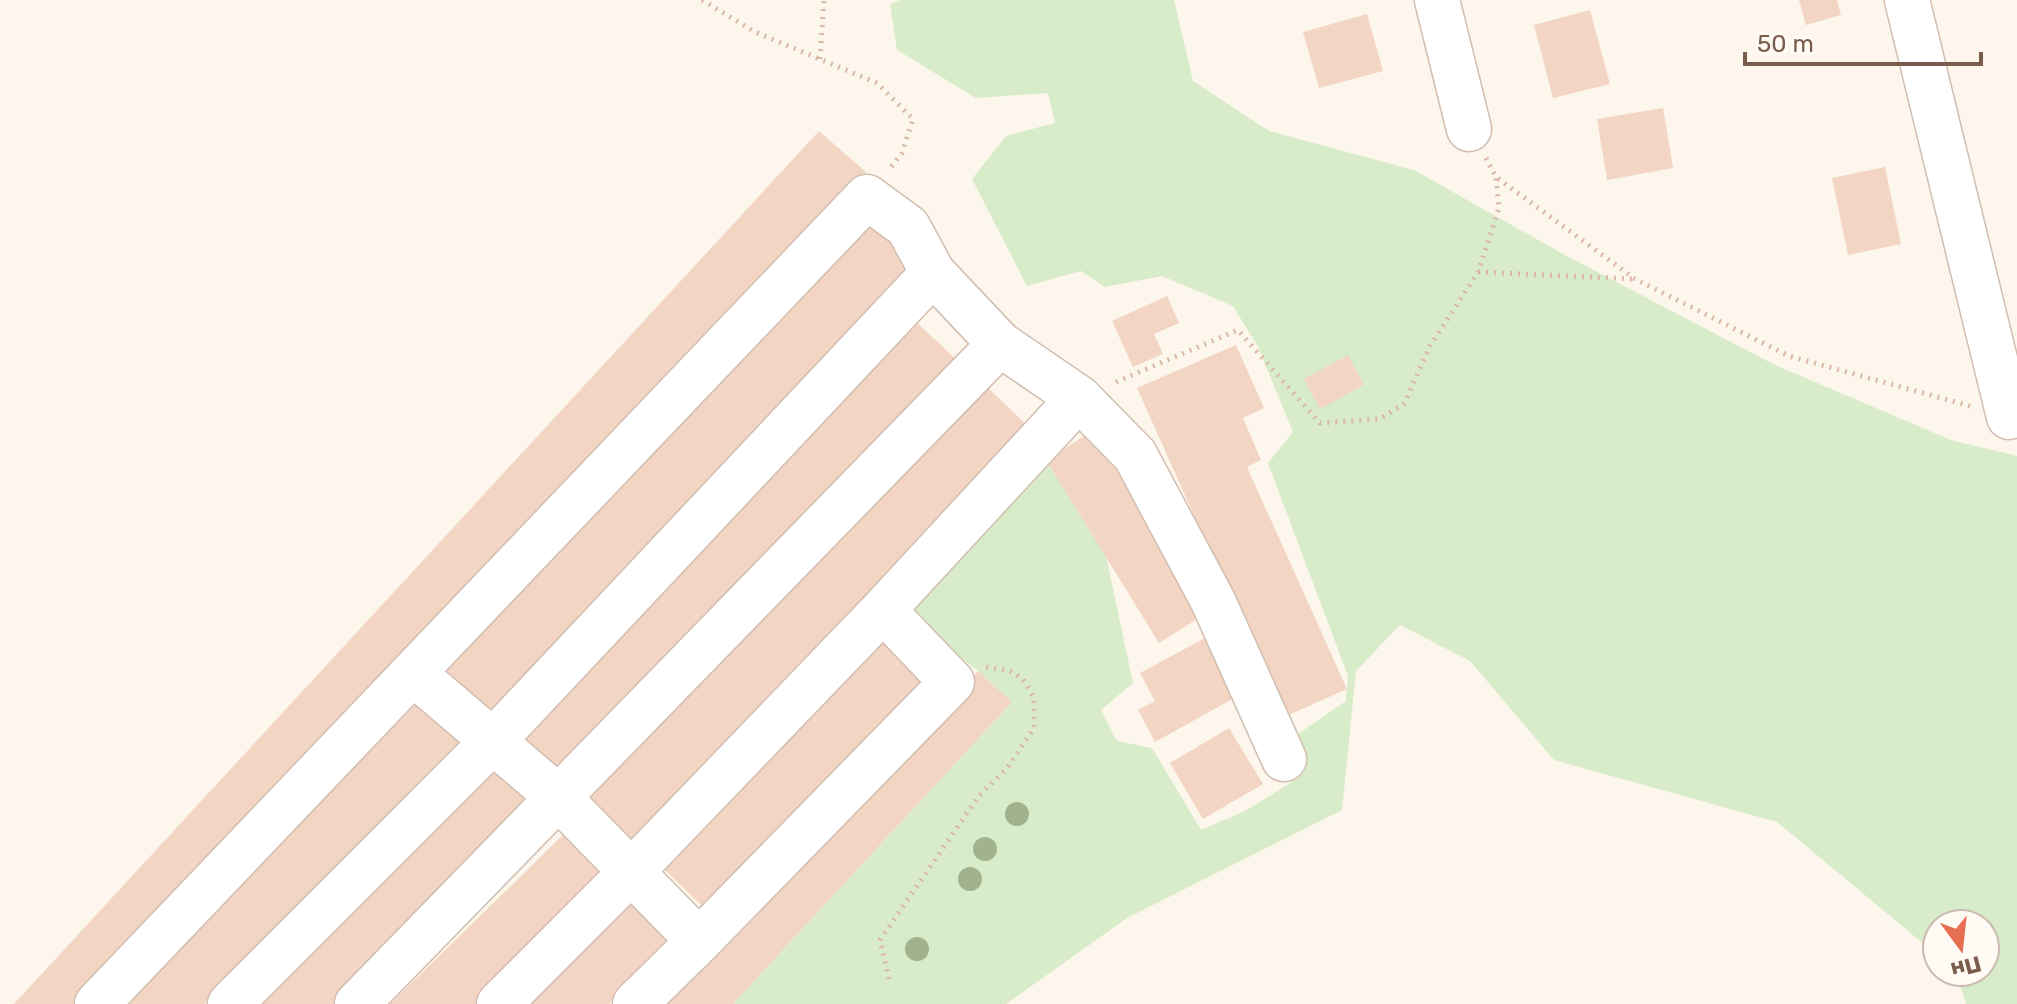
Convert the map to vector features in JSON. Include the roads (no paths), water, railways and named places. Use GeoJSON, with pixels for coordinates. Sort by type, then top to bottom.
{"type":"FeatureCollection","features":[{"type":"Feature","properties":{"kind":"street"},"geometry":{"type":"LineString","coordinates":[[1437,0],[1469,129]]}},
{"type":"Feature","properties":{"kind":"street"},"geometry":{"type":"LineString","coordinates":[[1907,0],[2009,417]]}},
{"type":"Feature","properties":{"kind":"street"},"geometry":{"type":"LineString","coordinates":[[97,1004],[867,197],[908,227],[933,273],[1000,344],[1079,398],[1135,455],[1213,601],[1284,759]]}},
{"type":"Feature","properties":{"kind":"street"},"geometry":{"type":"LineString","coordinates":[[230,1004],[493,741],[933,273]]}},
{"type":"Feature","properties":{"kind":"street"},"geometry":{"type":"LineString","coordinates":[[357,1004],[1000,344]]}},
{"type":"Feature","properties":{"kind":"street"},"geometry":{"type":"LineString","coordinates":[[499,1004],[883,610],[1079,398]]}},
{"type":"Feature","properties":{"kind":"street"},"geometry":{"type":"LineString","coordinates":[[635,1004],[952,682],[883,610]]}},
{"type":"Feature","properties":{"kind":"street"},"geometry":{"type":"LineString","coordinates":[[413,673],[558,797],[699,941]]}}]}
